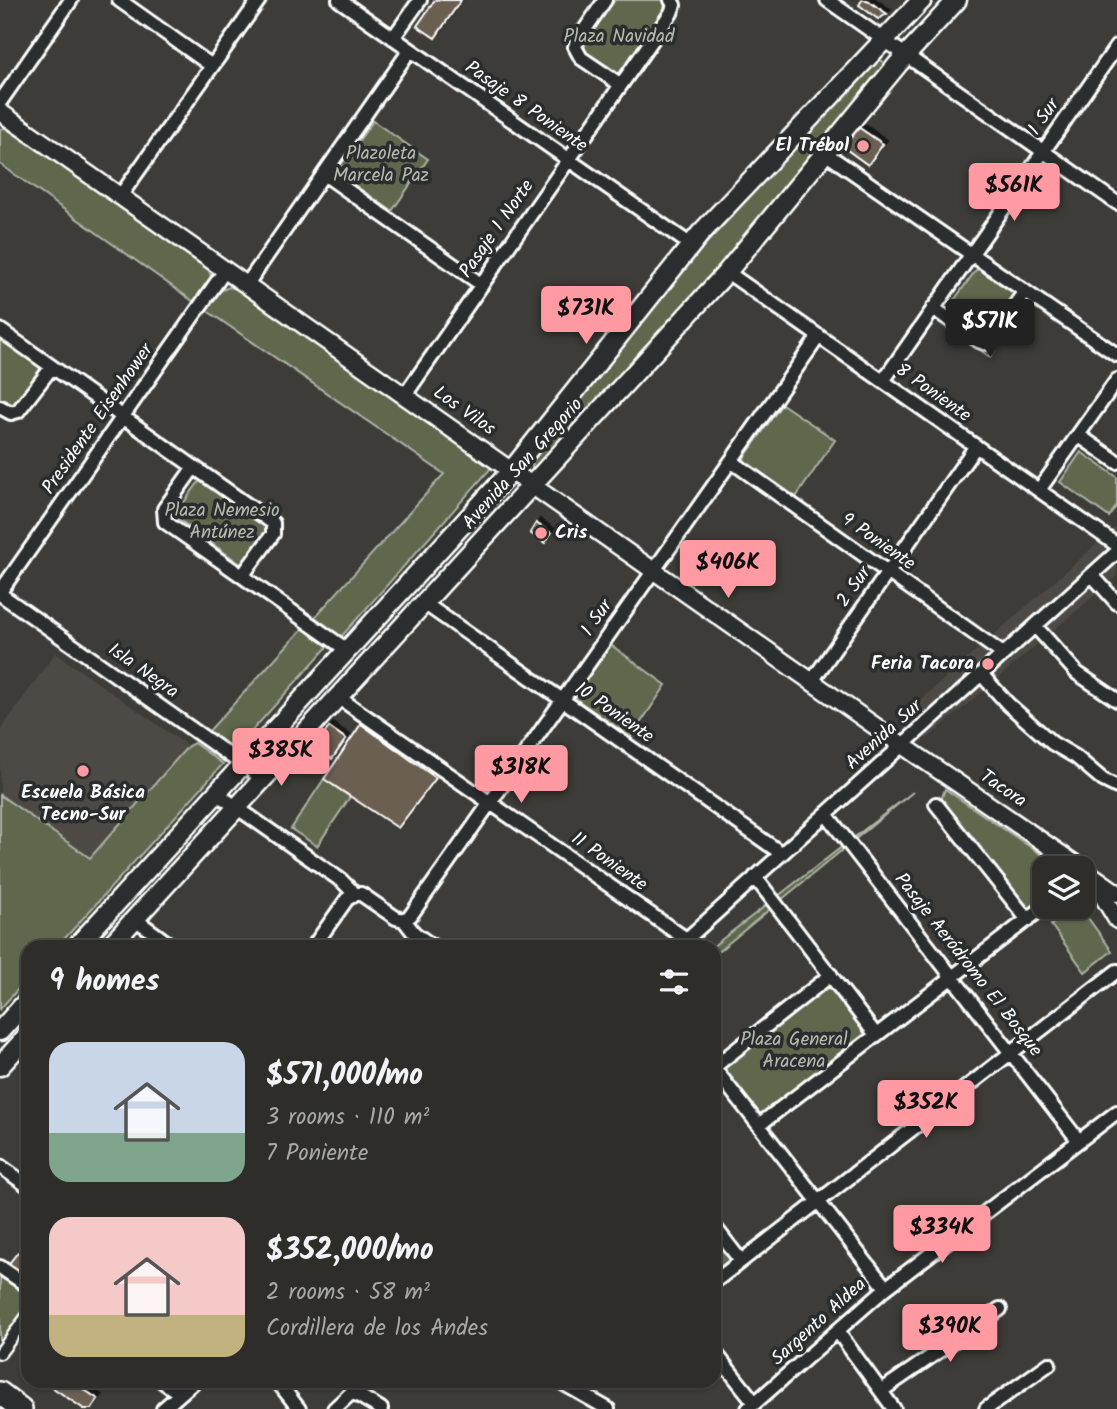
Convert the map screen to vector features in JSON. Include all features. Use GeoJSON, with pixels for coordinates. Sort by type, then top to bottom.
{"type":"FeatureCollection","features":[{"type":"Feature","properties":{"kind":"main road","name":"Avenida San Gregorio"},"geometry":{"type":"LineString","coordinates":[[82,940],[512,470],[691,246],[922,0]]}},
{"type":"Feature","properties":{"kind":"main road","name":"Avenida San Gregorio"},"geometry":{"type":"LineString","coordinates":[[116,940],[727,272],[906,55],[957,0]]}},
{"type":"Feature","properties":{"kind":"main road"},"geometry":{"type":"LineString","coordinates":[[0,1031],[21,1008]]}},
{"type":"Feature","properties":{"kind":"main road"},"geometry":{"type":"LineString","coordinates":[[0,1066],[21,1043]]}},
{"type":"Feature","properties":{"kind":"main road"},"geometry":{"type":"LineString","coordinates":[[0,1393],[21,1409]]}},
{"type":"Feature","properties":{"kind":"street"},"geometry":{"type":"LineString","coordinates":[[0,102],[71,0]]}},
{"type":"Feature","properties":{"kind":"street"},"geometry":{"type":"LineString","coordinates":[[119,0],[212,66]]}},
{"type":"Feature","properties":{"kind":"street"},"geometry":{"type":"LineString","coordinates":[[121,195],[258,0]]}},
{"type":"Feature","properties":{"kind":"street","name":"Pasaje 8 Poniente"},"geometry":{"type":"LineString","coordinates":[[339,0],[691,246]]}},
{"type":"Feature","properties":{"kind":"street"},"geometry":{"type":"LineString","coordinates":[[393,38],[420,0]]}},
{"type":"Feature","properties":{"kind":"street"},"geometry":{"type":"LineString","coordinates":[[605,0],[575,47],[581,58],[621,85]]}},
{"type":"Feature","properties":{"kind":"street","name":"Pasaje 1 Norte"},"geometry":{"type":"LineString","coordinates":[[405,395],[671,13],[674,5],[671,0]]}},
{"type":"Feature","properties":{"kind":"street"},"geometry":{"type":"LineString","coordinates":[[827,0],[1117,203]]}},
{"type":"Feature","properties":{"kind":"street","name":"1 Sur"},"geometry":{"type":"LineString","coordinates":[[883,381],[1117,46]]}},
{"type":"Feature","properties":{"kind":"street"},"geometry":{"type":"LineString","coordinates":[[247,284],[411,50]]}},
{"type":"Feature","properties":{"kind":"street","name":"Los Vilos"},"geometry":{"type":"LineString","coordinates":[[0,111],[902,746]]}},
{"type":"Feature","properties":{"kind":"street"},"geometry":{"type":"LineString","coordinates":[[825,153],[1117,355]]}},
{"type":"Feature","properties":{"kind":"street"},"geometry":{"type":"LineString","coordinates":[[324,174],[482,285]]}},
{"type":"Feature","properties":{"kind":"street","name":"Presidente Eisenhower"},"geometry":{"type":"LineString","coordinates":[[2,598],[226,269]]}},
{"type":"Feature","properties":{"kind":"street","name":"8 Poniente"},"geometry":{"type":"LineString","coordinates":[[727,272],[1117,545]]}},
{"type":"Feature","properties":{"kind":"street"},"geometry":{"type":"LineString","coordinates":[[933,308],[985,343],[991,340],[1026,290]]}},
{"type":"Feature","properties":{"kind":"street"},"geometry":{"type":"LineString","coordinates":[[0,330],[273,523],[274,534],[242,576]]}},
{"type":"Feature","properties":{"kind":"street","name":"1 Sur"},"geometry":{"type":"LineString","coordinates":[[404,920],[411,915],[819,336]]}},
{"type":"Feature","properties":{"kind":"street"},"geometry":{"type":"LineString","coordinates":[[0,407],[8,412],[19,411],[52,367]]}},
{"type":"Feature","properties":{"kind":"street"},"geometry":{"type":"LineString","coordinates":[[1039,490],[1117,380]]}},
{"type":"Feature","properties":{"kind":"street"},"geometry":{"type":"LineString","coordinates":[[1078,435],[1117,462]]}},
{"type":"Feature","properties":{"kind":"street","name":"2 Sur"},"geometry":{"type":"LineString","coordinates":[[812,681],[976,446]]}},
{"type":"Feature","properties":{"kind":"street","name":"9 Poniente"},"geometry":{"type":"LineString","coordinates":[[731,461],[1003,654]]}},
{"type":"Feature","properties":{"kind":"street"},"geometry":{"type":"LineString","coordinates":[[194,467],[164,509],[163,518],[169,525],[347,650]]}},
{"type":"Feature","properties":{"kind":"street","name":"Avenida Sur"},"geometry":{"type":"LineString","coordinates":[[685,940],[1117,552]]}},
{"type":"Feature","properties":{"kind":"street"},"geometry":{"type":"LineString","coordinates":[[1092,575],[1117,603]]}},
{"type":"Feature","properties":{"kind":"street","name":"Isla Negra"},"geometry":{"type":"LineString","coordinates":[[2,598],[263,779]]}},
{"type":"Feature","properties":{"kind":"street","name":"10 Poniente"},"geometry":{"type":"LineString","coordinates":[[424,603],[781,853]]}},
{"type":"Feature","properties":{"kind":"street"},"geometry":{"type":"LineString","coordinates":[[1034,626],[1077,673],[1117,701]]}},
{"type":"Feature","properties":{"kind":"street"},"geometry":{"type":"LineString","coordinates":[[981,674],[1008,704],[1052,743],[1076,757],[1097,776],[1117,787]]}},
{"type":"Feature","properties":{"kind":"street","name":"11 Poniente"},"geometry":{"type":"LineString","coordinates":[[338,697],[490,803],[678,940]]}},
{"type":"Feature","properties":{"kind":"street","name":"Tacora"},"geometry":{"type":"LineString","coordinates":[[902,746],[1061,856]]}},
{"type":"Feature","properties":{"kind":"street"},"geometry":{"type":"LineString","coordinates":[[216,793],[342,881],[355,894]]}},
{"type":"Feature","properties":{"kind":"street"},"geometry":{"type":"LineString","coordinates":[[936,804],[1028,919]]}},
{"type":"Feature","properties":{"kind":"street","name":"Pasaje Aeródromo El Bosque"},"geometry":{"type":"LineString","coordinates":[[826,814],[1079,1141]]}},
{"type":"Feature","properties":{"kind":"street"},"geometry":{"type":"LineString","coordinates":[[755,877],[876,1035]]}},
{"type":"Feature","properties":{"kind":"street","name":"Tacora"},"geometry":{"type":"LineString","coordinates":[[1095,879],[1117,893]]}},
{"type":"Feature","properties":{"kind":"street"},"geometry":{"type":"LineString","coordinates":[[1095,888],[1117,920]]}},
{"type":"Feature","properties":{"kind":"street"},"geometry":{"type":"LineString","coordinates":[[318,940],[347,899],[361,894],[396,918],[404,920],[414,933],[424,940]]}},
{"type":"Feature","properties":{"kind":"street"},"geometry":{"type":"LineString","coordinates":[[759,1125],[1032,916]]}},
{"type":"Feature","properties":{"kind":"street"},"geometry":{"type":"LineString","coordinates":[[135,919],[164,940]]}},
{"type":"Feature","properties":{"kind":"street"},"geometry":{"type":"LineString","coordinates":[[721,1277],[1117,971]]}},
{"type":"Feature","properties":{"kind":"street"},"geometry":{"type":"LineString","coordinates":[[721,1061],[831,975]]}},
{"type":"Feature","properties":{"kind":"street"},"geometry":{"type":"LineString","coordinates":[[721,1076],[886,1287]]}},
{"type":"Feature","properties":{"kind":"street","name":"Sargento Aldea"},"geometry":{"type":"LineString","coordinates":[[752,1406],[886,1287],[1117,1112]]}},
{"type":"Feature","properties":{"kind":"street"},"geometry":{"type":"LineString","coordinates":[[0,1166],[21,1181]]}},
{"type":"Feature","properties":{"kind":"street"},"geometry":{"type":"LineString","coordinates":[[721,1235],[741,1261]]}},
{"type":"Feature","properties":{"kind":"street"},"geometry":{"type":"LineString","coordinates":[[1,1271],[21,1282]]}},
{"type":"Feature","properties":{"kind":"street"},"geometry":{"type":"LineString","coordinates":[[881,1391],[1000,1309]]}},
{"type":"Feature","properties":{"kind":"street"},"geometry":{"type":"LineString","coordinates":[[0,1353],[21,1324]]}},
{"type":"Feature","properties":{"kind":"street"},"geometry":{"type":"LineString","coordinates":[[838,1332],[894,1409]]}},
{"type":"Feature","properties":{"kind":"street"},"geometry":{"type":"LineString","coordinates":[[721,1361],[752,1406]]}},
{"type":"Feature","properties":{"kind":"street"},"geometry":{"type":"LineString","coordinates":[[986,1409],[1049,1364]]}},
{"type":"Feature","properties":{"kind":"street"},"geometry":{"type":"LineString","coordinates":[[172,1388],[180,1394]]}},
{"type":"Feature","properties":{"kind":"street"},"geometry":{"type":"LineString","coordinates":[[163,1409],[187,1388]]}},
{"type":"Feature","properties":{"kind":"street"},"geometry":{"type":"LineString","coordinates":[[282,1388],[299,1409]]}},
{"type":"Feature","properties":{"kind":"street"},"geometry":{"type":"LineString","coordinates":[[334,1409],[357,1388]]}},
{"type":"Feature","properties":{"kind":"street"},"geometry":{"type":"LineString","coordinates":[[571,1388],[608,1409]]}},
{"type":"Feature","properties":{"kind":"street"},"geometry":{"type":"LineString","coordinates":[[353,1392],[381,1409]]}},
{"type":"Feature","properties":{"kind":"shaded area","name":"Feria Tacora"},"geometry":{"type":"Polygon","coordinates":[[[1117,526],[1117,576],[927,739],[899,719],[1117,526]]]}},
{"type":"Feature","properties":{"kind":"shaded area","name":"Escuela Básica Tecno-Sur"},"geometry":{"type":"Polygon","coordinates":[[[55,653],[188,746],[90,858],[0,795],[0,731],[55,653]]]}},
{"type":"Feature","properties":{"kind":"green space","name":"Plaza Navidad"},"geometry":{"type":"Polygon","coordinates":[[[615,0],[664,0],[667,10],[619,76],[589,56],[584,49],[588,38],[615,0]]]}},
{"type":"Feature","properties":{"kind":"green space"},"geometry":{"type":"Polygon","coordinates":[[[881,60],[887,65],[719,272],[538,470],[532,469],[533,459],[546,441],[703,247],[875,62],[881,60]]]}},
{"type":"Feature","properties":{"kind":"green space","name":"Plazoleta Marcela Paz"},"geometry":{"type":"Polygon","coordinates":[[[373,121],[428,159],[392,211],[336,172],[373,121]]]}},
{"type":"Feature","properties":{"kind":"green space"},"geometry":{"type":"Polygon","coordinates":[[[5,128],[118,203],[208,268],[212,279],[197,304],[0,164],[0,129],[5,128]]]}},
{"type":"Feature","properties":{"kind":"green space"},"geometry":{"type":"Polygon","coordinates":[[[980,269],[1027,302],[990,357],[939,321],[976,270],[980,269]]]}},
{"type":"Feature","properties":{"kind":"green space"},"geometry":{"type":"Polygon","coordinates":[[[229,287],[240,290],[492,467],[341,637],[315,617],[444,474],[206,310],[220,291],[229,287]]]}},
{"type":"Feature","properties":{"kind":"green space"},"geometry":{"type":"Polygon","coordinates":[[[0,336],[41,368],[41,373],[18,405],[11,408],[0,401],[0,336]]]}},
{"type":"Feature","properties":{"kind":"green space"},"geometry":{"type":"Polygon","coordinates":[[[782,404],[835,440],[796,497],[746,463],[744,458],[782,404]]]}},
{"type":"Feature","properties":{"kind":"green space"},"geometry":{"type":"Polygon","coordinates":[[[1081,452],[1117,477],[1117,505],[1109,517],[1060,482],[1081,452]]]}},
{"type":"Feature","properties":{"kind":"green space","name":"Plaza Nemesio Antúnez"},"geometry":{"type":"Polygon","coordinates":[[[201,479],[269,528],[242,565],[174,516],[201,479]]]}},
{"type":"Feature","properties":{"kind":"green space"},"geometry":{"type":"Polygon","coordinates":[[[303,628],[329,645],[233,752],[207,733],[303,628]]]}},
{"type":"Feature","properties":{"kind":"green space"},"geometry":{"type":"Polygon","coordinates":[[[611,645],[666,685],[631,737],[576,699],[576,693],[611,645]]]}},
{"type":"Feature","properties":{"kind":"green space"},"geometry":{"type":"Polygon","coordinates":[[[194,743],[223,764],[63,940],[21,940],[21,986],[0,1009],[0,795],[90,858],[188,746],[194,743]]]}},
{"type":"Feature","properties":{"kind":"green space"},"geometry":{"type":"Polygon","coordinates":[[[324,779],[350,797],[317,846],[291,829],[324,779]]]}},
{"type":"Feature","properties":{"kind":"green space"},"geometry":{"type":"Polygon","coordinates":[[[945,789],[1043,856],[1032,856],[1032,908],[1026,912],[941,800],[945,789]]]}},
{"type":"Feature","properties":{"kind":"green space"},"geometry":{"type":"Polygon","coordinates":[[[913,792],[721,949],[721,940],[913,792]]]}},
{"type":"Feature","properties":{"kind":"green space"},"geometry":{"type":"Polygon","coordinates":[[[1059,919],[1089,919],[1112,951],[1085,972],[1051,925],[1059,919]]]}},
{"type":"Feature","properties":{"kind":"green space","name":"Plaza General Aracena"},"geometry":{"type":"Polygon","coordinates":[[[828,986],[866,1034],[759,1117],[722,1068],[828,986]]]}},
{"type":"Feature","properties":{"kind":"green space"},"geometry":{"type":"Polygon","coordinates":[[[721,1245],[732,1259],[721,1267],[721,1245]]]}},
{"type":"Feature","properties":{"kind":"green space"},"geometry":{"type":"Polygon","coordinates":[[[0,1276],[21,1291],[21,1314],[0,1343],[0,1276]]]}},
{"type":"Feature","properties":{"kind":"building"},"geometry":{"type":"Polygon","coordinates":[[[435,0],[461,0],[435,38],[417,26],[435,0]]]}},
{"type":"Feature","properties":{"kind":"building"},"geometry":{"type":"Polygon","coordinates":[[[862,0],[867,0],[887,14],[878,19],[859,5],[862,0]]]}},
{"type":"Feature","properties":{"kind":"building","name":"El Trébol"},"geometry":{"type":"Polygon","coordinates":[[[858,127],[883,144],[868,165],[843,147],[858,127]]]}},
{"type":"Feature","properties":{"kind":"building","name":"Cris"},"geometry":{"type":"Polygon","coordinates":[[[536,523],[551,533],[545,543],[530,533],[536,523]]]}},
{"type":"Feature","properties":{"kind":"building"},"geometry":{"type":"Polygon","coordinates":[[[361,724],[436,778],[398,828],[324,779],[361,724]]]}},
{"type":"Feature","properties":{"kind":"building"},"geometry":{"type":"Polygon","coordinates":[[[329,727],[346,739],[332,759],[315,747],[329,727]]]}},
{"type":"Feature","properties":{"kind":"building"},"geometry":{"type":"Polygon","coordinates":[[[18,1252],[21,1254],[21,1276],[7,1266],[18,1252]]]}},
{"type":"Feature","properties":{"kind":"building"},"geometry":{"type":"Polygon","coordinates":[[[53,1388],[82,1388],[98,1399],[91,1409],[84,1409],[53,1388]]]}},
{"type":"Feature","properties":{"kind":"place","name":"El Trébol"},"geometry":{"type":"Point","coordinates":[863,146]}},
{"type":"Feature","properties":{"kind":"place","name":"Cris"},"geometry":{"type":"Point","coordinates":[541,533]}},
{"type":"Feature","properties":{"kind":"place","name":"Feria Tacora"},"geometry":{"type":"Point","coordinates":[988,664]}},
{"type":"Feature","properties":{"kind":"place","name":"Escuela Básica Tecno-Sur"},"geometry":{"type":"Point","coordinates":[83,771]}}]}
